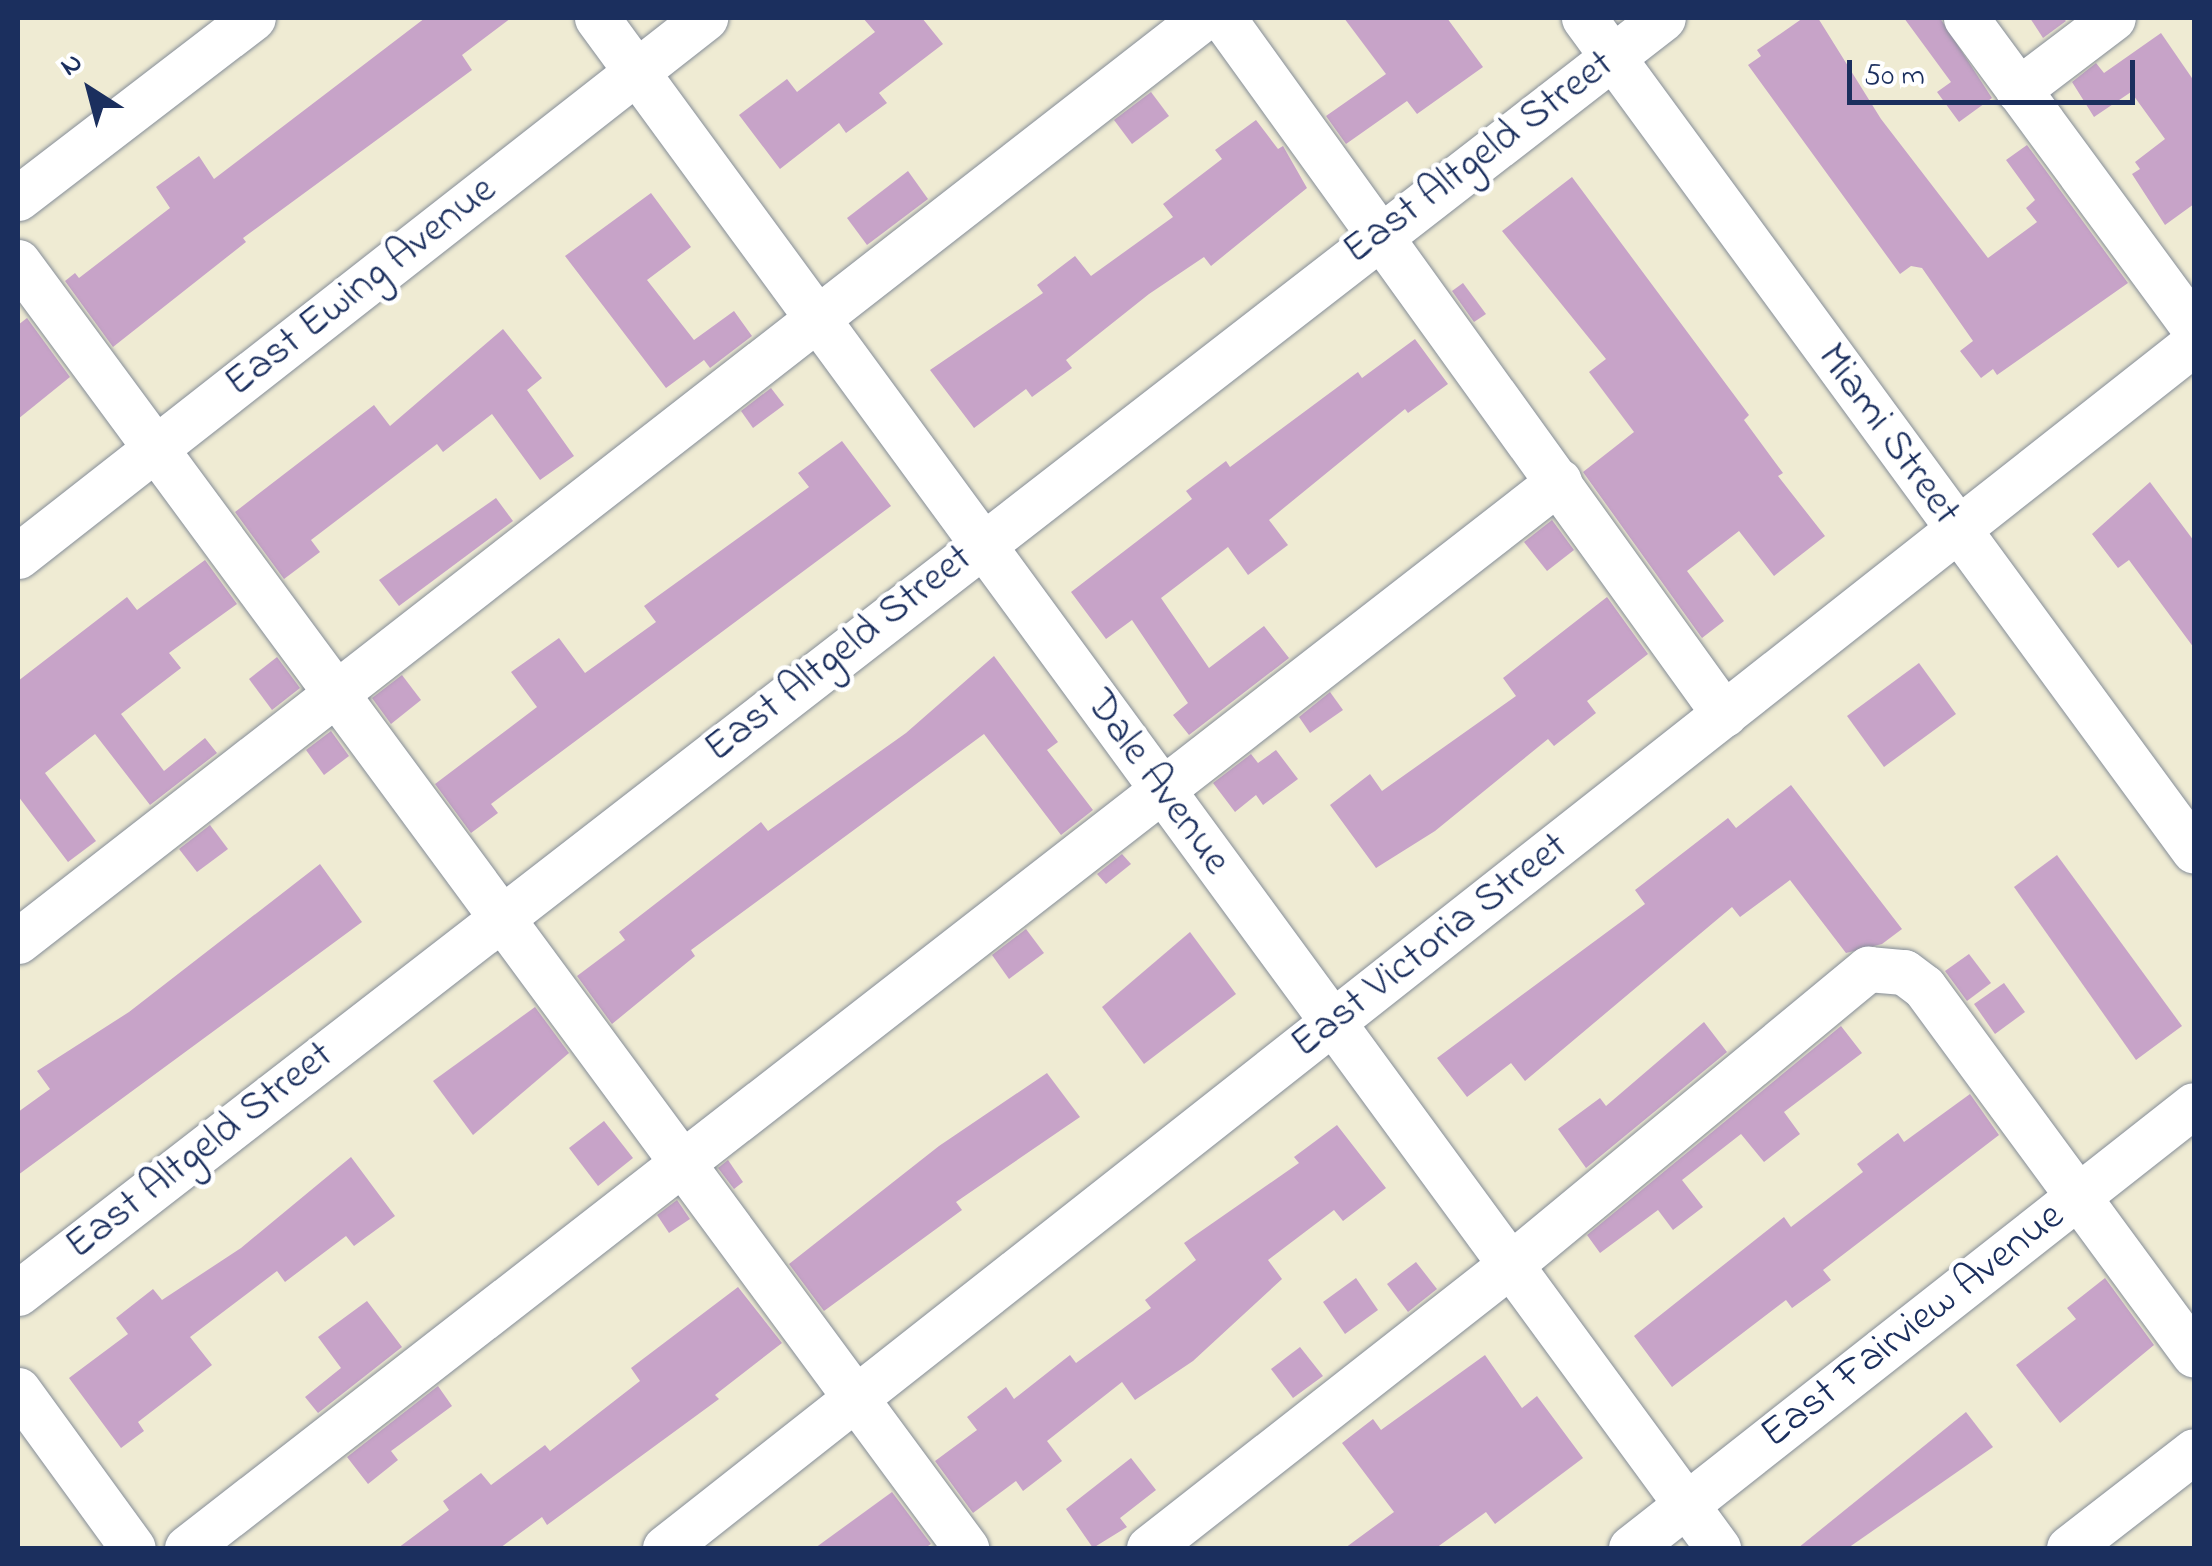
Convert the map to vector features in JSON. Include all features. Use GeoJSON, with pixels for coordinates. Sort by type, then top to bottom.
{"type":"FeatureCollection","features":[{"type":"Feature","properties":{"kind":"street"},"geometry":{"type":"LineString","coordinates":[[18,198],[253,18]]}},
{"type":"Feature","properties":{"kind":"street","name":"Dale Avenue"},"geometry":{"type":"LineString","coordinates":[[598,18],[1718,1548]]}},
{"type":"Feature","properties":{"kind":"street","name":"East Ewing Avenue"},"geometry":{"type":"LineString","coordinates":[[18,556],[705,18]]}},
{"type":"Feature","properties":{"kind":"street"},"geometry":{"type":"LineString","coordinates":[[18,940],[1203,18]]}},
{"type":"Feature","properties":{"kind":"street"},"geometry":{"type":"LineString","coordinates":[[1222,18],[1559,480],[1724,714]]}},
{"type":"Feature","properties":{"kind":"street","name":"Miami Street"},"geometry":{"type":"LineString","coordinates":[[1584,18],[2194,851]]}},
{"type":"Feature","properties":{"kind":"street","name":"East Altgeld Street"},"geometry":{"type":"LineString","coordinates":[[18,1293],[1379,234],[1663,18]]}},
{"type":"Feature","properties":{"kind":"street"},"geometry":{"type":"LineString","coordinates":[[1966,18],[2194,328]]}},
{"type":"Feature","properties":{"kind":"street"},"geometry":{"type":"LineString","coordinates":[[2018,90],[2113,18]]}},
{"type":"Feature","properties":{"kind":"street"},"geometry":{"type":"LineString","coordinates":[[18,262],[966,1548]]}},
{"type":"Feature","properties":{"kind":"street","name":"East Victoria Street"},"geometry":{"type":"LineString","coordinates":[[665,1548],[1959,533],[2194,343]]}},
{"type":"Feature","properties":{"kind":"street"},"geometry":{"type":"LineString","coordinates":[[187,1548],[1160,786],[1559,480]]}},
{"type":"Feature","properties":{"kind":"street"},"geometry":{"type":"LineString","coordinates":[[1149,1548],[1510,1265],[1868,969],[1904,972],[1924,987],[2074,1198],[2194,1355]]}},
{"type":"Feature","properties":{"kind":"street","name":"East Fairview Avenue"},"geometry":{"type":"LineString","coordinates":[[1632,1548],[2194,1105]]}},
{"type":"Feature","properties":{"kind":"street"},"geometry":{"type":"LineString","coordinates":[[18,1390],[133,1548]]}},
{"type":"Feature","properties":{"kind":"street"},"geometry":{"type":"LineString","coordinates":[[2070,1548],[2194,1451]]}},
{"type":"Feature","properties":{"kind":"building"},"geometry":{"type":"Polygon","coordinates":[[[425,18],[511,18],[462,55],[472,70],[243,238],[246,242],[113,347],[65,281],[75,273],[79,278],[170,208],[156,187],[199,156],[214,179],[425,18]]]}},
{"type":"Feature","properties":{"kind":"building"},"geometry":{"type":"Polygon","coordinates":[[[863,18],[922,18],[943,44],[879,93],[887,103],[846,133],[839,123],[780,169],[739,115],[787,79],[797,92],[875,32],[863,18]]]}},
{"type":"Feature","properties":{"kind":"building"},"geometry":{"type":"Polygon","coordinates":[[[1344,18],[1447,18],[1483,67],[1417,114],[1407,101],[1346,144],[1326,116],[1386,74],[1344,18]]]}},
{"type":"Feature","properties":{"kind":"building"},"geometry":{"type":"Polygon","coordinates":[[[1803,18],[1818,18],[1881,119],[1988,258],[2037,222],[2026,208],[2035,200],[2006,160],[2027,145],[2128,283],[1997,375],[1993,369],[1981,378],[1960,351],[1973,341],[1922,268],[1911,266],[1900,274],[1748,65],[1761,56],[1757,50],[1803,18]]]}},
{"type":"Feature","properties":{"kind":"building"},"geometry":{"type":"Polygon","coordinates":[[[1904,18],[1940,18],[1992,98],[1959,122],[1937,92],[1951,82],[1904,18]]]}},
{"type":"Feature","properties":{"kind":"building"},"geometry":{"type":"Polygon","coordinates":[[[2030,18],[2063,18],[2066,21],[2043,38],[2030,18]]]}},
{"type":"Feature","properties":{"kind":"building"},"geometry":{"type":"Polygon","coordinates":[[[2161,33],[2194,81],[2194,204],[2165,225],[2132,174],[2140,169],[2135,162],[2165,139],[2131,92],[2094,117],[2072,82],[2096,63],[2104,73],[2161,33]]]}},
{"type":"Feature","properties":{"kind":"building"},"geometry":{"type":"Polygon","coordinates":[[[1151,92],[1169,116],[1132,144],[1114,120],[1151,92]]]}},
{"type":"Feature","properties":{"kind":"building"},"geometry":{"type":"Polygon","coordinates":[[[1256,120],[1278,149],[1283,146],[1307,188],[1211,266],[1204,257],[1149,294],[1066,360],[1072,368],[1032,397],[1026,389],[974,428],[930,370],[1043,293],[1037,285],[1075,256],[1091,276],[1173,217],[1163,204],[1222,159],[1215,150],[1256,120]]]}},
{"type":"Feature","properties":{"kind":"building"},"geometry":{"type":"Polygon","coordinates":[[[908,171],[928,199],[867,245],[847,218],[908,171]]]}},
{"type":"Feature","properties":{"kind":"building"},"geometry":{"type":"Polygon","coordinates":[[[1572,177],[1749,415],[1744,420],[1783,473],[1778,476],[1825,536],[1774,576],[1739,531],[1687,571],[1724,621],[1702,638],[1583,472],[1634,432],[1589,372],[1606,359],[1502,231],[1572,177]]]}},
{"type":"Feature","properties":{"kind":"building"},"geometry":{"type":"Polygon","coordinates":[[[651,193],[691,247],[647,280],[694,340],[734,311],[752,336],[710,368],[704,360],[666,388],[565,256],[651,193]]]}},
{"type":"Feature","properties":{"kind":"building"},"geometry":{"type":"Polygon","coordinates":[[[1463,283],[1486,314],[1474,322],[1452,291],[1463,283]]]}},
{"type":"Feature","properties":{"kind":"building"},"geometry":{"type":"Polygon","coordinates":[[[27,318],[70,377],[18,419],[18,325],[27,318]]]}},
{"type":"Feature","properties":{"kind":"building"},"geometry":{"type":"Polygon","coordinates":[[[503,329],[542,378],[527,390],[574,456],[540,480],[492,414],[443,452],[437,444],[311,540],[320,552],[284,579],[235,512],[374,405],[390,426],[503,329]]]}},
{"type":"Feature","properties":{"kind":"building"},"geometry":{"type":"Polygon","coordinates":[[[1415,339],[1448,384],[1408,413],[1405,409],[1269,520],[1288,545],[1248,575],[1228,547],[1161,598],[1209,668],[1264,626],[1289,658],[1189,735],[1173,715],[1188,703],[1132,620],[1106,639],[1071,592],[1192,499],[1186,491],[1226,461],[1230,467],[1358,372],[1362,378],[1415,339]]]}},
{"type":"Feature","properties":{"kind":"building"},"geometry":{"type":"Polygon","coordinates":[[[771,388],[784,405],[753,428],[741,411],[771,388]]]}},
{"type":"Feature","properties":{"kind":"building"},"geometry":{"type":"Polygon","coordinates":[[[842,441],[891,506],[491,804],[498,813],[471,833],[435,784],[537,707],[511,672],[559,638],[585,673],[656,622],[644,606],[809,487],[798,473],[842,441]]]}},
{"type":"Feature","properties":{"kind":"building"},"geometry":{"type":"Polygon","coordinates":[[[2150,482],[2194,541],[2194,648],[2129,560],[2118,568],[2092,534],[2150,482]]]}},
{"type":"Feature","properties":{"kind":"building"},"geometry":{"type":"Polygon","coordinates":[[[496,498],[513,521],[399,606],[379,580],[496,498]]]}},
{"type":"Feature","properties":{"kind":"building"},"geometry":{"type":"Polygon","coordinates":[[[1552,520],[1574,550],[1547,571],[1524,542],[1552,520]]]}},
{"type":"Feature","properties":{"kind":"building"},"geometry":{"type":"Polygon","coordinates":[[[205,560],[237,604],[169,653],[181,668],[121,714],[164,771],[205,738],[217,753],[150,805],[95,734],[45,773],[96,841],[68,862],[18,796],[18,681],[127,597],[137,610],[205,560]]]}},
{"type":"Feature","properties":{"kind":"building"},"geometry":{"type":"Polygon","coordinates":[[[1607,597],[1648,654],[1587,701],[1596,713],[1554,746],[1548,739],[1435,831],[1376,868],[1330,805],[1370,774],[1382,791],[1516,696],[1503,678],[1607,597]]]}},
{"type":"Feature","properties":{"kind":"building"},"geometry":{"type":"Polygon","coordinates":[[[994,656],[1058,742],[1047,750],[1093,810],[1061,835],[984,734],[691,950],[695,956],[612,1024],[577,976],[625,940],[619,932],[761,822],[768,831],[906,733],[994,656]]]}},
{"type":"Feature","properties":{"kind":"building"},"geometry":{"type":"Polygon","coordinates":[[[277,657],[300,688],[272,710],[249,679],[277,657]]]}},
{"type":"Feature","properties":{"kind":"building"},"geometry":{"type":"Polygon","coordinates":[[[1919,663],[1956,714],[1884,767],[1847,716],[1919,663]]]}},
{"type":"Feature","properties":{"kind":"building"},"geometry":{"type":"Polygon","coordinates":[[[402,675],[421,700],[391,724],[372,698],[402,675]]]}},
{"type":"Feature","properties":{"kind":"building"},"geometry":{"type":"Polygon","coordinates":[[[1330,692],[1343,710],[1310,733],[1299,717],[1330,692]]]}},
{"type":"Feature","properties":{"kind":"building"},"geometry":{"type":"Polygon","coordinates":[[[331,731],[349,756],[324,775],[306,750],[331,731]]]}},
{"type":"Feature","properties":{"kind":"building"},"geometry":{"type":"Polygon","coordinates":[[[1276,750],[1298,779],[1263,805],[1256,795],[1235,812],[1213,783],[1251,754],[1258,763],[1276,750]]]}},
{"type":"Feature","properties":{"kind":"building"},"geometry":{"type":"Polygon","coordinates":[[[1791,785],[1902,929],[1882,944],[1846,953],[1790,880],[1740,917],[1732,907],[1525,1081],[1511,1063],[1467,1097],[1437,1058],[1645,904],[1635,890],[1728,818],[1736,828],[1791,785]]]}},
{"type":"Feature","properties":{"kind":"building"},"geometry":{"type":"Polygon","coordinates":[[[210,825],[228,849],[197,872],[179,849],[210,825]]]}},
{"type":"Feature","properties":{"kind":"building"},"geometry":{"type":"Polygon","coordinates":[[[1122,854],[1131,864],[1106,884],[1097,874],[1122,854]]]}},
{"type":"Feature","properties":{"kind":"building"},"geometry":{"type":"Polygon","coordinates":[[[2057,855],[2182,1026],[2136,1060],[2014,887],[2057,855]]]}},
{"type":"Feature","properties":{"kind":"building"},"geometry":{"type":"Polygon","coordinates":[[[320,864],[362,922],[18,1175],[18,1112],[50,1089],[37,1071],[129,1012],[320,864]]]}},
{"type":"Feature","properties":{"kind":"building"},"geometry":{"type":"Polygon","coordinates":[[[1026,929],[1044,953],[1009,979],[992,955],[1026,929]]]}},
{"type":"Feature","properties":{"kind":"building"},"geometry":{"type":"Polygon","coordinates":[[[1190,932],[1236,994],[1144,1064],[1102,1007],[1190,932]]]}},
{"type":"Feature","properties":{"kind":"building"},"geometry":{"type":"Polygon","coordinates":[[[1969,954],[1991,983],[1967,1001],[1945,971],[1969,954]]]}},
{"type":"Feature","properties":{"kind":"building"},"geometry":{"type":"Polygon","coordinates":[[[2004,983],[2025,1012],[1995,1034],[1974,1004],[2004,983]]]}},
{"type":"Feature","properties":{"kind":"building"},"geometry":{"type":"Polygon","coordinates":[[[535,1007],[569,1053],[473,1135],[433,1081],[535,1007]]]}},
{"type":"Feature","properties":{"kind":"building"},"geometry":{"type":"Polygon","coordinates":[[[1704,1022],[1727,1052],[1586,1168],[1558,1129],[1600,1098],[1606,1106],[1704,1022]]]}},
{"type":"Feature","properties":{"kind":"building"},"geometry":{"type":"Polygon","coordinates":[[[1841,1026],[1862,1053],[1784,1112],[1800,1134],[1764,1162],[1741,1134],[1682,1180],[1703,1207],[1673,1230],[1658,1210],[1600,1253],[1587,1235],[1841,1026]]]}},
{"type":"Feature","properties":{"kind":"building"},"geometry":{"type":"Polygon","coordinates":[[[1047,1073],[1080,1117],[956,1202],[962,1210],[824,1311],[789,1264],[939,1146],[1047,1073]]]}},
{"type":"Feature","properties":{"kind":"building"},"geometry":{"type":"Polygon","coordinates":[[[1970,1094],[1999,1135],[1823,1270],[1831,1280],[1792,1308],[1786,1300],[1672,1387],[1634,1336],[1784,1217],[1791,1227],[1863,1172],[1857,1164],[1898,1133],[1904,1142],[1970,1094]]]}},
{"type":"Feature","properties":{"kind":"building"},"geometry":{"type":"Polygon","coordinates":[[[604,1121],[633,1158],[598,1186],[569,1148],[604,1121]]]}},
{"type":"Feature","properties":{"kind":"building"},"geometry":{"type":"Polygon","coordinates":[[[1337,1125],[1386,1188],[1343,1221],[1334,1210],[1268,1260],[1282,1279],[1193,1361],[1135,1400],[1122,1382],[1047,1441],[1062,1461],[1023,1491],[1016,1481],[973,1513],[935,1461],[977,1430],[967,1417],[1006,1387],[1014,1399],[1070,1355],[1076,1363],[1151,1308],[1145,1300],[1196,1260],[1184,1243],[1299,1163],[1294,1157],[1337,1125]]]}},
{"type":"Feature","properties":{"kind":"building"},"geometry":{"type":"Polygon","coordinates":[[[351,1157],[395,1216],[354,1246],[346,1236],[285,1282],[277,1271],[190,1337],[212,1365],[138,1422],[144,1431],[121,1448],[69,1378],[128,1334],[116,1318],[153,1289],[162,1300],[241,1248],[351,1157]]]}},
{"type":"Feature","properties":{"kind":"building"},"geometry":{"type":"Polygon","coordinates":[[[728,1160],[743,1182],[734,1189],[718,1168],[728,1160]]]}},
{"type":"Feature","properties":{"kind":"building"},"geometry":{"type":"Polygon","coordinates":[[[677,1200],[690,1219],[669,1233],[657,1215],[677,1200]]]}},
{"type":"Feature","properties":{"kind":"building"},"geometry":{"type":"Polygon","coordinates":[[[1416,1262],[1437,1289],[1408,1312],[1387,1284],[1416,1262]]]}},
{"type":"Feature","properties":{"kind":"building"},"geometry":{"type":"Polygon","coordinates":[[[1356,1278],[1378,1310],[1345,1334],[1323,1302],[1356,1278]]]}},
{"type":"Feature","properties":{"kind":"building"},"geometry":{"type":"Polygon","coordinates":[[[2105,1278],[2154,1345],[2060,1423],[2016,1365],[2076,1319],[2067,1308],[2105,1278]]]}},
{"type":"Feature","properties":{"kind":"building"},"geometry":{"type":"Polygon","coordinates":[[[738,1287],[782,1343],[715,1395],[719,1399],[547,1525],[542,1517],[500,1548],[398,1548],[449,1510],[443,1501],[481,1473],[491,1485],[545,1445],[550,1451],[640,1381],[631,1368],[738,1287]]]}},
{"type":"Feature","properties":{"kind":"building"},"geometry":{"type":"Polygon","coordinates":[[[367,1301],[402,1347],[318,1413],[305,1397],[341,1368],[318,1337],[367,1301]]]}},
{"type":"Feature","properties":{"kind":"building"},"geometry":{"type":"Polygon","coordinates":[[[1300,1347],[1323,1376],[1293,1398],[1271,1369],[1300,1347]]]}},
{"type":"Feature","properties":{"kind":"building"},"geometry":{"type":"Polygon","coordinates":[[[1485,1355],[1522,1408],[1537,1396],[1583,1458],[1495,1524],[1486,1512],[1436,1548],[1345,1548],[1394,1512],[1342,1443],[1373,1419],[1381,1430],[1485,1355]]]}},
{"type":"Feature","properties":{"kind":"building"},"geometry":{"type":"Polygon","coordinates":[[[438,1386],[452,1406],[391,1451],[398,1460],[368,1484],[347,1457],[438,1386]]]}},
{"type":"Feature","properties":{"kind":"building"},"geometry":{"type":"Polygon","coordinates":[[[1966,1412],[1993,1447],[1848,1548],[1798,1548],[1966,1412]]]}},
{"type":"Feature","properties":{"kind":"building"},"geometry":{"type":"Polygon","coordinates":[[[1131,1458],[1156,1490],[1120,1518],[1127,1527],[1093,1548],[1066,1509],[1131,1458]]]}},
{"type":"Feature","properties":{"kind":"building"},"geometry":{"type":"Polygon","coordinates":[[[892,1492],[931,1544],[925,1548],[815,1548],[892,1492]]]}}]}
